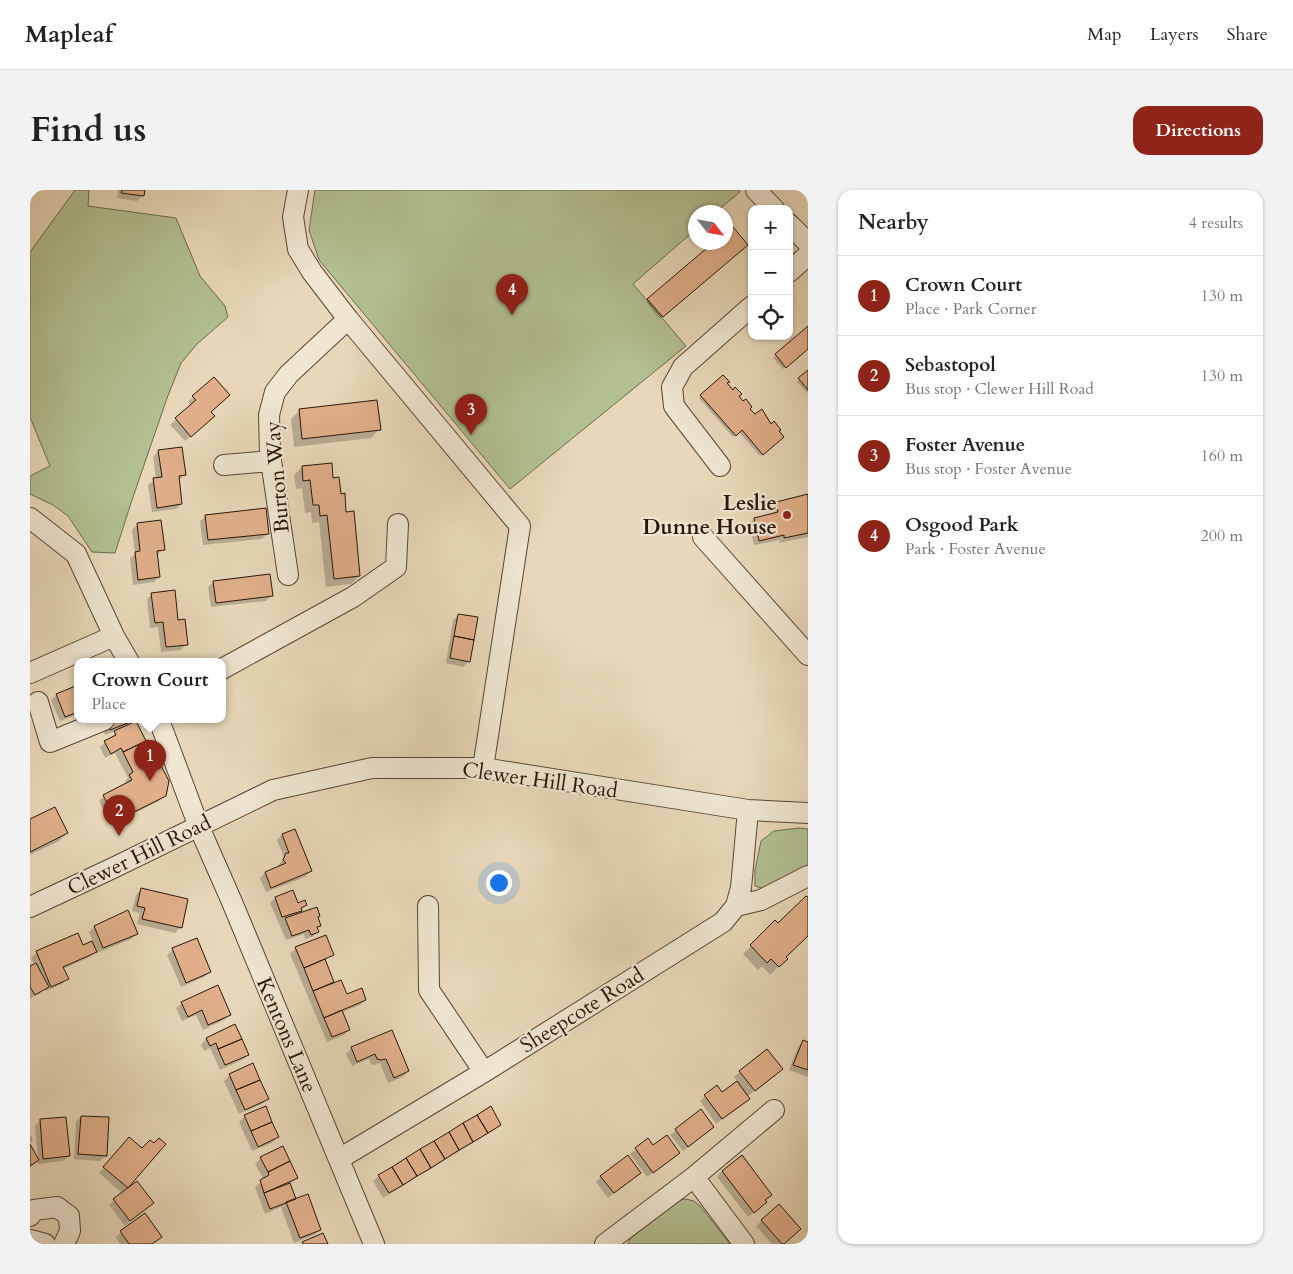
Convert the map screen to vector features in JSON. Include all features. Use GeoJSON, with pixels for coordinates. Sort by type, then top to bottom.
{"type":"FeatureCollection","features":[{"type":"Feature","properties":{"kind":"street"},"geometry":{"type":"LineString","coordinates":[[298,190],[294,217],[298,250],[312,272],[348,319],[520,526],[483,768]]}},
{"type":"Feature","properties":{"kind":"street"},"geometry":{"type":"LineString","coordinates":[[756,190],[770,205]]}},
{"type":"Feature","properties":{"kind":"street"},"geometry":{"type":"LineString","coordinates":[[793,228],[808,243]]}},
{"type":"Feature","properties":{"kind":"street"},"geometry":{"type":"LineString","coordinates":[[793,268],[808,255]]}},
{"type":"Feature","properties":{"kind":"street"},"geometry":{"type":"LineString","coordinates":[[720,466],[674,406],[672,387],[683,368],[748,310]]}},
{"type":"Feature","properties":{"kind":"street","name":"Burton Way"},"geometry":{"type":"LineString","coordinates":[[288,575],[272,461],[269,415],[275,392],[288,374],[348,319]]}},
{"type":"Feature","properties":{"kind":"street"},"geometry":{"type":"LineString","coordinates":[[224,465],[272,461]]}},
{"type":"Feature","properties":{"kind":"street"},"geometry":{"type":"LineString","coordinates":[[30,518],[76,554],[114,636],[127,658]]}},
{"type":"Feature","properties":{"kind":"street"},"geometry":{"type":"LineString","coordinates":[[226,667],[353,596],[396,568],[398,524]]}},
{"type":"Feature","properties":{"kind":"street"},"geometry":{"type":"LineString","coordinates":[[703,537],[808,655]]}},
{"type":"Feature","properties":{"kind":"street"},"geometry":{"type":"LineString","coordinates":[[30,673],[114,636]]}},
{"type":"Feature","properties":{"kind":"street"},"geometry":{"type":"LineString","coordinates":[[38,702],[50,742],[97,723]]}},
{"type":"Feature","properties":{"kind":"street","name":"Kentons Lane"},"geometry":{"type":"LineString","coordinates":[[160,723],[198,827],[232,902],[374,1244]]}},
{"type":"Feature","properties":{"kind":"street","name":"Clewer Hill Road"},"geometry":{"type":"LineString","coordinates":[[30,906],[273,790],[372,768],[483,768],[748,810],[808,813]]}},
{"type":"Feature","properties":{"kind":"street","name":"Sheepcote Road"},"geometry":{"type":"LineString","coordinates":[[339,1160],[724,922],[736,906],[742,888],[748,810]]}},
{"type":"Feature","properties":{"kind":"street"},"geometry":{"type":"LineString","coordinates":[[736,906],[761,900],[808,876]]}},
{"type":"Feature","properties":{"kind":"street"},"geometry":{"type":"LineString","coordinates":[[428,906],[429,990],[484,1072]]}},
{"type":"Feature","properties":{"kind":"street"},"geometry":{"type":"LineString","coordinates":[[605,1244],[694,1177],[774,1110]]}},
{"type":"Feature","properties":{"kind":"street"},"geometry":{"type":"LineString","coordinates":[[694,1177],[744,1244]]}},
{"type":"Feature","properties":{"kind":"street"},"geometry":{"type":"LineString","coordinates":[[30,1216],[34,1210],[57,1207],[69,1216],[70,1231],[64,1244]]}},
{"type":"Feature","properties":{"kind":"street"},"geometry":{"type":"LineString","coordinates":[[30,1240],[45,1244]]}},
{"type":"Feature","properties":{"kind":"green space"},"geometry":{"type":"Polygon","coordinates":[[[75,190],[89,190],[88,206],[176,218],[200,276],[225,306],[228,317],[197,344],[181,363],[167,398],[115,553],[92,552],[68,516],[53,505],[30,494],[30,476],[50,466],[30,417],[30,252],[75,190]]]}},
{"type":"Feature","properties":{"kind":"green space"},"geometry":{"type":"Polygon","coordinates":[[[315,190],[739,190],[740,192],[724,205],[688,205],[688,236],[633,284],[686,346],[510,489],[319,260],[309,230],[315,190]]]}},
{"type":"Feature","properties":{"kind":"green space"},"geometry":{"type":"Polygon","coordinates":[[[799,828],[808,829],[808,869],[767,890],[755,886],[755,870],[761,841],[774,831],[799,828]]]}},
{"type":"Feature","properties":{"kind":"green space"},"geometry":{"type":"Polygon","coordinates":[[[678,1200],[694,1201],[701,1207],[730,1244],[628,1244],[630,1239],[678,1200]]]}},
{"type":"Feature","properties":{"kind":"building"},"geometry":{"type":"Polygon","coordinates":[[[122,190],[145,190],[144,196],[121,193],[122,190]]]}},
{"type":"Feature","properties":{"kind":"building"},"geometry":{"type":"Polygon","coordinates":[[[733,227],[748,245],[663,317],[647,299],[705,250],[733,250],[733,227]]]}},
{"type":"Feature","properties":{"kind":"building"},"geometry":{"type":"Polygon","coordinates":[[[808,326],[808,349],[786,368],[775,354],[808,326]]]}},
{"type":"Feature","properties":{"kind":"building"},"geometry":{"type":"Polygon","coordinates":[[[808,370],[808,390],[798,378],[808,370]]]}},
{"type":"Feature","properties":{"kind":"building"},"geometry":{"type":"Polygon","coordinates":[[[723,375],[730,382],[727,383],[733,390],[735,387],[742,394],[739,396],[743,401],[746,399],[752,407],[750,409],[755,414],[762,409],[771,424],[774,421],[781,430],[779,431],[784,437],[763,455],[742,430],[736,436],[700,395],[723,375]]]}},
{"type":"Feature","properties":{"kind":"building"},"geometry":{"type":"Polygon","coordinates":[[[214,377],[230,395],[211,412],[215,416],[191,437],[175,418],[196,400],[192,396],[214,377]]]}},
{"type":"Feature","properties":{"kind":"building"},"geometry":{"type":"Polygon","coordinates":[[[377,400],[381,430],[302,439],[299,409],[377,400]]]}},
{"type":"Feature","properties":{"kind":"building"},"geometry":{"type":"Polygon","coordinates":[[[182,447],[186,475],[179,476],[182,504],[157,508],[153,478],[162,477],[158,450],[182,447]]]}},
{"type":"Feature","properties":{"kind":"building"},"geometry":{"type":"Polygon","coordinates":[[[332,463],[333,478],[339,477],[341,494],[345,493],[346,512],[354,511],[360,576],[334,579],[327,515],[320,516],[319,505],[313,505],[310,480],[303,481],[302,466],[332,463]]]}},
{"type":"Feature","properties":{"kind":"building","name":"Leslie Dunne House"},"geometry":{"type":"Polygon","coordinates":[[[808,494],[808,533],[784,538],[784,535],[759,541],[754,518],[778,512],[776,502],[808,494]]]}},
{"type":"Feature","properties":{"kind":"building"},"geometry":{"type":"Polygon","coordinates":[[[266,508],[269,534],[208,540],[205,515],[266,508]]]}},
{"type":"Feature","properties":{"kind":"building"},"geometry":{"type":"Polygon","coordinates":[[[161,520],[165,550],[157,551],[160,577],[138,580],[135,552],[140,551],[137,523],[161,520]]]}},
{"type":"Feature","properties":{"kind":"building"},"geometry":{"type":"Polygon","coordinates":[[[270,574],[273,596],[216,603],[213,581],[270,574]]]}},
{"type":"Feature","properties":{"kind":"building"},"geometry":{"type":"Polygon","coordinates":[[[175,590],[178,620],[185,619],[188,645],[166,647],[163,622],[155,623],[151,593],[175,590]]]}},
{"type":"Feature","properties":{"kind":"building"},"geometry":{"type":"Polygon","coordinates":[[[458,614],[478,617],[474,640],[454,636],[458,614]]]}},
{"type":"Feature","properties":{"kind":"building"},"geometry":{"type":"Polygon","coordinates":[[[454,636],[474,640],[470,662],[450,658],[454,636]]]}},
{"type":"Feature","properties":{"kind":"building"},"geometry":{"type":"Polygon","coordinates":[[[74,687],[74,714],[65,717],[56,694],[74,687]]]}},
{"type":"Feature","properties":{"kind":"building"},"geometry":{"type":"Polygon","coordinates":[[[107,723],[128,723],[110,730],[107,723]]]}},
{"type":"Feature","properties":{"kind":"building"},"geometry":{"type":"Polygon","coordinates":[[[132,723],[137,723],[146,741],[123,752],[121,748],[111,754],[104,741],[116,735],[114,731],[132,723]]]}},
{"type":"Feature","properties":{"kind":"building"},"geometry":{"type":"Polygon","coordinates":[[[148,740],[169,781],[166,796],[116,821],[103,795],[132,780],[129,775],[133,772],[123,752],[148,740]]]}},
{"type":"Feature","properties":{"kind":"building"},"geometry":{"type":"Polygon","coordinates":[[[55,807],[68,833],[30,852],[30,819],[55,807]]]}},
{"type":"Feature","properties":{"kind":"building"},"geometry":{"type":"Polygon","coordinates":[[[295,829],[312,871],[271,888],[265,872],[286,863],[283,860],[286,853],[289,853],[282,834],[295,829]]]}},
{"type":"Feature","properties":{"kind":"building"},"geometry":{"type":"Polygon","coordinates":[[[141,888],[188,899],[182,928],[142,919],[145,908],[137,906],[141,888]]]}},
{"type":"Feature","properties":{"kind":"building"},"geometry":{"type":"Polygon","coordinates":[[[293,890],[298,903],[305,900],[307,905],[301,908],[302,911],[282,917],[275,897],[293,890]]]}},
{"type":"Feature","properties":{"kind":"building"},"geometry":{"type":"Polygon","coordinates":[[[806,896],[808,897],[808,936],[786,957],[788,959],[779,967],[771,959],[767,963],[750,945],[775,920],[778,923],[806,896]]]}},
{"type":"Feature","properties":{"kind":"building"},"geometry":{"type":"Polygon","coordinates":[[[317,907],[321,926],[317,927],[319,932],[311,935],[309,930],[292,936],[285,918],[317,907]]]}},
{"type":"Feature","properties":{"kind":"building"},"geometry":{"type":"Polygon","coordinates":[[[128,910],[138,934],[103,948],[94,926],[128,910]]]}},
{"type":"Feature","properties":{"kind":"building"},"geometry":{"type":"Polygon","coordinates":[[[78,933],[83,945],[92,941],[97,952],[63,967],[69,979],[51,987],[36,951],[78,933]]]}},
{"type":"Feature","properties":{"kind":"building"},"geometry":{"type":"Polygon","coordinates":[[[326,935],[334,955],[304,968],[295,947],[326,935]]]}},
{"type":"Feature","properties":{"kind":"building"},"geometry":{"type":"Polygon","coordinates":[[[197,938],[211,972],[186,983],[172,948],[197,938]]]}},
{"type":"Feature","properties":{"kind":"building"},"geometry":{"type":"Polygon","coordinates":[[[325,959],[334,982],[313,991],[304,968],[325,959]]]}},
{"type":"Feature","properties":{"kind":"building"},"geometry":{"type":"Polygon","coordinates":[[[36,963],[49,987],[35,995],[30,987],[30,966],[36,963]]]}},
{"type":"Feature","properties":{"kind":"building"},"geometry":{"type":"Polygon","coordinates":[[[341,980],[347,994],[362,988],[366,1000],[324,1018],[313,991],[341,980]]]}},
{"type":"Feature","properties":{"kind":"building"},"geometry":{"type":"Polygon","coordinates":[[[218,985],[231,1015],[208,1025],[202,1010],[188,1017],[181,1002],[218,985]]]}},
{"type":"Feature","properties":{"kind":"building"},"geometry":{"type":"Polygon","coordinates":[[[342,1010],[350,1030],[332,1037],[324,1018],[342,1010]]]}},
{"type":"Feature","properties":{"kind":"building"},"geometry":{"type":"Polygon","coordinates":[[[235,1024],[242,1039],[218,1049],[216,1043],[210,1046],[206,1038],[235,1024]]]}},
{"type":"Feature","properties":{"kind":"building"},"geometry":{"type":"Polygon","coordinates":[[[392,1030],[409,1071],[394,1078],[386,1059],[377,1059],[375,1054],[357,1062],[351,1047],[392,1030]]]}},
{"type":"Feature","properties":{"kind":"building"},"geometry":{"type":"Polygon","coordinates":[[[242,1039],[249,1055],[225,1065],[218,1049],[242,1039]]]}},
{"type":"Feature","properties":{"kind":"building"},"geometry":{"type":"Polygon","coordinates":[[[803,1040],[808,1042],[808,1070],[793,1065],[803,1040]]]}},
{"type":"Feature","properties":{"kind":"building"},"geometry":{"type":"Polygon","coordinates":[[[767,1049],[783,1069],[755,1091],[739,1071],[767,1049]]]}},
{"type":"Feature","properties":{"kind":"building"},"geometry":{"type":"Polygon","coordinates":[[[253,1063],[260,1080],[236,1090],[229,1074],[253,1063]]]}},
{"type":"Feature","properties":{"kind":"building"},"geometry":{"type":"Polygon","coordinates":[[[260,1080],[269,1099],[245,1110],[236,1090],[260,1080]]]}},
{"type":"Feature","properties":{"kind":"building"},"geometry":{"type":"Polygon","coordinates":[[[737,1081],[750,1099],[722,1119],[704,1095],[717,1085],[722,1092],[737,1081]]]}},
{"type":"Feature","properties":{"kind":"building"},"geometry":{"type":"Polygon","coordinates":[[[266,1106],[272,1122],[251,1131],[244,1115],[266,1106]]]}},
{"type":"Feature","properties":{"kind":"building"},"geometry":{"type":"Polygon","coordinates":[[[491,1106],[501,1125],[488,1133],[477,1115],[491,1106]]]}},
{"type":"Feature","properties":{"kind":"building"},"geometry":{"type":"Polygon","coordinates":[[[701,1109],[714,1127],[688,1147],[675,1129],[701,1109]]]}},
{"type":"Feature","properties":{"kind":"building"},"geometry":{"type":"Polygon","coordinates":[[[477,1115],[488,1133],[473,1142],[463,1123],[477,1115]]]}},
{"type":"Feature","properties":{"kind":"building"},"geometry":{"type":"Polygon","coordinates":[[[81,1116],[109,1117],[107,1156],[78,1154],[81,1116]]]}},
{"type":"Feature","properties":{"kind":"building"},"geometry":{"type":"Polygon","coordinates":[[[66,1117],[70,1156],[43,1159],[40,1119],[66,1117]]]}},
{"type":"Feature","properties":{"kind":"building"},"geometry":{"type":"Polygon","coordinates":[[[272,1122],[279,1137],[258,1147],[251,1131],[272,1122]]]}},
{"type":"Feature","properties":{"kind":"building"},"geometry":{"type":"Polygon","coordinates":[[[463,1123],[473,1142],[459,1150],[449,1132],[463,1123]]]}},
{"type":"Feature","properties":{"kind":"building"},"geometry":{"type":"Polygon","coordinates":[[[449,1132],[459,1150],[445,1159],[434,1141],[449,1132]]]}},
{"type":"Feature","properties":{"kind":"building"},"geometry":{"type":"Polygon","coordinates":[[[667,1135],[680,1153],[653,1173],[635,1148],[648,1138],[653,1145],[667,1135]]]}},
{"type":"Feature","properties":{"kind":"building"},"geometry":{"type":"Polygon","coordinates":[[[129,1137],[142,1148],[150,1140],[154,1143],[159,1138],[166,1144],[128,1188],[103,1167],[129,1137]]]}},
{"type":"Feature","properties":{"kind":"building"},"geometry":{"type":"Polygon","coordinates":[[[434,1141],[445,1159],[431,1168],[420,1149],[434,1141]]]}},
{"type":"Feature","properties":{"kind":"building"},"geometry":{"type":"Polygon","coordinates":[[[30,1144],[39,1160],[30,1166],[30,1144]]]}},
{"type":"Feature","properties":{"kind":"building"},"geometry":{"type":"Polygon","coordinates":[[[283,1146],[290,1161],[268,1172],[260,1157],[283,1146]]]}},
{"type":"Feature","properties":{"kind":"building"},"geometry":{"type":"Polygon","coordinates":[[[420,1149],[431,1168],[417,1176],[406,1158],[420,1149]]]}},
{"type":"Feature","properties":{"kind":"building"},"geometry":{"type":"Polygon","coordinates":[[[628,1155],[641,1173],[614,1193],[600,1176],[628,1155]]]}},
{"type":"Feature","properties":{"kind":"building"},"geometry":{"type":"Polygon","coordinates":[[[742,1155],[772,1195],[754,1213],[722,1171],[742,1155]]]}},
{"type":"Feature","properties":{"kind":"building"},"geometry":{"type":"Polygon","coordinates":[[[406,1158],[417,1176],[403,1185],[392,1167],[406,1158]]]}},
{"type":"Feature","properties":{"kind":"building"},"geometry":{"type":"Polygon","coordinates":[[[290,1161],[298,1178],[264,1193],[260,1180],[269,1175],[268,1172],[290,1161]]]}},
{"type":"Feature","properties":{"kind":"building"},"geometry":{"type":"Polygon","coordinates":[[[392,1167],[403,1185],[389,1193],[378,1175],[392,1167]]]}},
{"type":"Feature","properties":{"kind":"building"},"geometry":{"type":"Polygon","coordinates":[[[137,1181],[154,1203],[130,1221],[113,1199],[137,1181]]]}},
{"type":"Feature","properties":{"kind":"building"},"geometry":{"type":"Polygon","coordinates":[[[290,1183],[296,1199],[270,1209],[264,1193],[290,1183]]]}},
{"type":"Feature","properties":{"kind":"building"},"geometry":{"type":"Polygon","coordinates":[[[308,1194],[321,1230],[300,1238],[286,1202],[308,1194]]]}},
{"type":"Feature","properties":{"kind":"building"},"geometry":{"type":"Polygon","coordinates":[[[779,1204],[801,1229],[784,1244],[761,1220],[779,1204]]]}},
{"type":"Feature","properties":{"kind":"building"},"geometry":{"type":"Polygon","coordinates":[[[145,1213],[162,1237],[152,1244],[129,1244],[120,1231],[145,1213]]]}},
{"type":"Feature","properties":{"kind":"building"},"geometry":{"type":"Polygon","coordinates":[[[323,1233],[328,1244],[303,1244],[302,1242],[323,1233]]]}},
{"type":"Feature","properties":{"kind":"place","name":"Osgood Park"},"geometry":{"type":"Point","coordinates":[512,315]}},
{"type":"Feature","properties":{"kind":"place","name":"Foster Avenue"},"geometry":{"type":"Point","coordinates":[471,435]}},
{"type":"Feature","properties":{"kind":"place","name":"Leslie Dunne House"},"geometry":{"type":"Point","coordinates":[787,515]}},
{"type":"Feature","properties":{"kind":"place","name":"Crown Court"},"geometry":{"type":"Point","coordinates":[150,781]}},
{"type":"Feature","properties":{"kind":"place","name":"Sebastopol"},"geometry":{"type":"Point","coordinates":[119,836]}}]}
